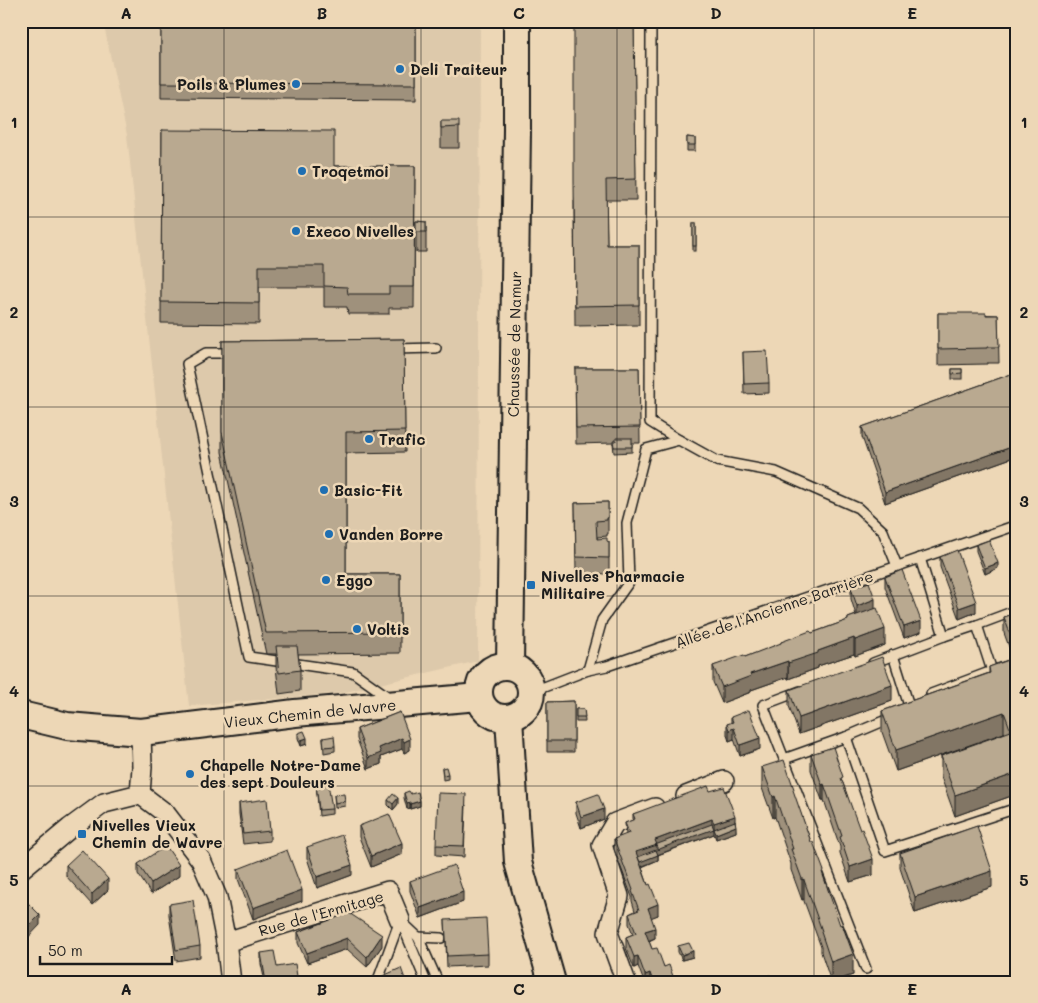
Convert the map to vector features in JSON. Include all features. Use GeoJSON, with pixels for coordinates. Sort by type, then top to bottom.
{"type":"FeatureCollection","features":[{"type":"Feature","properties":{"kind":"main road","name":"Chaussée de Namur"},"geometry":{"type":"LineString","coordinates":[[510,666],[517,21]]}},
{"type":"Feature","properties":{"kind":"main road"},"geometry":{"type":"LineString","coordinates":[[510,666],[520,670],[528,679],[532,690],[530,703],[521,714],[509,718],[496,717],[485,709],[479,698],[480,685],[486,674],[497,667],[510,666]]}},
{"type":"Feature","properties":{"kind":"main road","name":"Vieux Chemin de Wavre"},"geometry":{"type":"LineString","coordinates":[[21,715],[67,726],[142,732],[295,713],[479,698]]}},
{"type":"Feature","properties":{"kind":"main road"},"geometry":{"type":"LineString","coordinates":[[509,718],[518,862],[552,982]]}},
{"type":"Feature","properties":{"kind":"street"},"geometry":{"type":"LineString","coordinates":[[140,794],[142,732]]}},
{"type":"Feature","properties":{"kind":"street"},"geometry":{"type":"LineString","coordinates":[[626,982],[608,933],[620,896],[602,845],[615,823],[724,781]]}},
{"type":"Feature","properties":{"kind":"street"},"geometry":{"type":"LineString","coordinates":[[21,869],[70,828],[104,803],[140,794]]}},
{"type":"Feature","properties":{"kind":"street"},"geometry":{"type":"LineString","coordinates":[[140,794],[165,813],[202,860],[217,897],[232,982]]}},
{"type":"Feature","properties":{"kind":"street","name":"Rue de l'Ermitage"},"geometry":{"type":"LineString","coordinates":[[226,942],[388,891],[400,920]]}},
{"type":"Feature","properties":{"kind":"lane"},"geometry":{"type":"LineString","coordinates":[[651,21],[650,422],[717,461],[776,472],[858,508],[883,532],[897,566]]}},
{"type":"Feature","properties":{"kind":"lane"},"geometry":{"type":"LineString","coordinates":[[388,349],[436,348]]}},
{"type":"Feature","properties":{"kind":"lane"},"geometry":{"type":"LineString","coordinates":[[244,352],[206,353],[187,364],[250,657],[353,672],[399,704]]}},
{"type":"Feature","properties":{"kind":"lane"},"geometry":{"type":"LineString","coordinates":[[588,670],[602,620],[629,582],[627,523],[646,449],[679,440]]}},
{"type":"Feature","properties":{"kind":"lane","name":"Allée de l'Ancienne Barrière"},"geometry":{"type":"LineString","coordinates":[[532,690],[588,670],[607,666],[1017,524]]}},
{"type":"Feature","properties":{"kind":"lane"},"geometry":{"type":"LineString","coordinates":[[920,558],[944,636]]}},
{"type":"Feature","properties":{"kind":"lane"},"geometry":{"type":"LineString","coordinates":[[865,666],[1017,610]]}},
{"type":"Feature","properties":{"kind":"lane"},"geometry":{"type":"LineString","coordinates":[[977,625],[992,671]]}},
{"type":"Feature","properties":{"kind":"lane"},"geometry":{"type":"LineString","coordinates":[[893,656],[916,700]]}},
{"type":"Feature","properties":{"kind":"lane"},"geometry":{"type":"LineString","coordinates":[[784,759],[846,737],[910,709],[916,700],[1017,663]]}},
{"type":"Feature","properties":{"kind":"lane"},"geometry":{"type":"LineString","coordinates":[[810,687],[764,705],[866,969]]}},
{"type":"Feature","properties":{"kind":"lane"},"geometry":{"type":"LineString","coordinates":[[846,737],[885,851],[1015,811]]}},
{"type":"Feature","properties":{"kind":"lane"},"geometry":{"type":"LineString","coordinates":[[400,920],[418,937],[438,982]]}},
{"type":"Feature","properties":{"kind":"lane"},"geometry":{"type":"LineString","coordinates":[[378,980],[400,920]]}},
{"type":"Feature","properties":{"kind":"lane"},"geometry":{"type":"LineString","coordinates":[[400,920],[426,982]]}},
{"type":"Feature","properties":{"kind":"lane"},"geometry":{"type":"LineString","coordinates":[[418,937],[441,938]]}},
{"type":"Feature","properties":{"kind":"shaded area"},"geometry":{"type":"Polygon","coordinates":[[[103,21],[480,21],[478,661],[341,693],[189,706],[127,135],[103,21]]]}},
{"type":"Feature","properties":{"kind":"building"},"geometry":{"type":"Polygon","coordinates":[[[161,21],[416,21],[416,84],[161,83],[161,21]]]}},
{"type":"Feature","properties":{"kind":"building"},"geometry":{"type":"Polygon","coordinates":[[[574,21],[634,21],[636,179],[606,180],[607,245],[639,245],[639,305],[575,306],[574,21]]]}},
{"type":"Feature","properties":{"kind":"building"},"geometry":{"type":"Polygon","coordinates":[[[441,121],[459,121],[459,127],[441,128],[441,121]]]}},
{"type":"Feature","properties":{"kind":"building"},"geometry":{"type":"Polygon","coordinates":[[[162,130],[334,131],[334,166],[415,166],[414,287],[389,287],[389,294],[348,294],[347,287],[324,286],[324,266],[259,266],[259,303],[161,302],[162,130]]]}},
{"type":"Feature","properties":{"kind":"building"},"geometry":{"type":"Polygon","coordinates":[[[687,137],[695,138],[695,145],[687,145],[687,137]]]}},
{"type":"Feature","properties":{"kind":"building"},"geometry":{"type":"Polygon","coordinates":[[[416,221],[426,222],[426,232],[416,232],[416,221]]]}},
{"type":"Feature","properties":{"kind":"building"},"geometry":{"type":"Polygon","coordinates":[[[693,223],[696,223],[696,246],[693,246],[693,223]]]}},
{"type":"Feature","properties":{"kind":"building"},"geometry":{"type":"Polygon","coordinates":[[[938,313],[986,313],[986,315],[998,315],[999,347],[938,349],[938,313]]]}},
{"type":"Feature","properties":{"kind":"building"},"geometry":{"type":"Polygon","coordinates":[[[404,339],[405,431],[346,432],[346,574],[400,574],[400,632],[266,633],[222,432],[222,341],[404,339]]]}},
{"type":"Feature","properties":{"kind":"building"},"geometry":{"type":"Polygon","coordinates":[[[767,351],[769,383],[744,384],[743,352],[767,351]]]}},
{"type":"Feature","properties":{"kind":"building"},"geometry":{"type":"Polygon","coordinates":[[[575,368],[639,368],[640,427],[576,428],[575,368]]]}},
{"type":"Feature","properties":{"kind":"building"},"geometry":{"type":"Polygon","coordinates":[[[952,369],[962,369],[962,373],[952,374],[952,369]]]}},
{"type":"Feature","properties":{"kind":"building"},"geometry":{"type":"Polygon","coordinates":[[[1017,372],[1017,445],[885,492],[862,427],[1017,372]]]}},
{"type":"Feature","properties":{"kind":"building"},"geometry":{"type":"Polygon","coordinates":[[[616,438],[632,438],[632,447],[614,447],[613,441],[616,441],[616,438]]]}},
{"type":"Feature","properties":{"kind":"building"},"geometry":{"type":"Polygon","coordinates":[[[608,502],[607,520],[596,521],[597,539],[607,538],[609,542],[609,558],[576,557],[575,503],[608,502]]]}},
{"type":"Feature","properties":{"kind":"building"},"geometry":{"type":"Polygon","coordinates":[[[989,540],[998,563],[985,568],[976,545],[989,540]]]}},
{"type":"Feature","properties":{"kind":"building"},"geometry":{"type":"Polygon","coordinates":[[[957,550],[976,602],[959,608],[940,557],[957,550]]]}},
{"type":"Feature","properties":{"kind":"building"},"geometry":{"type":"Polygon","coordinates":[[[902,570],[921,621],[904,627],[885,577],[902,570]]]}},
{"type":"Feature","properties":{"kind":"building"},"geometry":{"type":"Polygon","coordinates":[[[869,582],[875,599],[857,606],[851,588],[869,582]]]}},
{"type":"Feature","properties":{"kind":"building"},"geometry":{"type":"Polygon","coordinates":[[[877,608],[885,629],[855,640],[854,638],[788,663],[788,661],[750,674],[751,676],[722,687],[713,666],[744,655],[745,657],[810,631],[812,633],[877,608]]]}},
{"type":"Feature","properties":{"kind":"building"},"geometry":{"type":"Polygon","coordinates":[[[1017,613],[1017,637],[1012,639],[1004,617],[1017,613]]]}},
{"type":"Feature","properties":{"kind":"building"},"geometry":{"type":"Polygon","coordinates":[[[276,646],[297,646],[300,670],[279,673],[276,646]]]}},
{"type":"Feature","properties":{"kind":"building"},"geometry":{"type":"Polygon","coordinates":[[[882,657],[892,685],[799,718],[789,690],[882,657]]]}},
{"type":"Feature","properties":{"kind":"building"},"geometry":{"type":"Polygon","coordinates":[[[1017,657],[1017,773],[955,795],[941,756],[1011,731],[1004,712],[896,750],[882,711],[990,673],[989,667],[1017,657]]]}},
{"type":"Feature","properties":{"kind":"building"},"geometry":{"type":"Polygon","coordinates":[[[574,701],[574,741],[547,741],[547,702],[574,701]]]}},
{"type":"Feature","properties":{"kind":"building"},"geometry":{"type":"Polygon","coordinates":[[[576,709],[584,709],[585,717],[576,717],[576,709]]]}},
{"type":"Feature","properties":{"kind":"building"},"geometry":{"type":"Polygon","coordinates":[[[749,710],[760,738],[740,745],[734,728],[729,730],[727,724],[733,722],[731,717],[749,710]]]}},
{"type":"Feature","properties":{"kind":"building"},"geometry":{"type":"Polygon","coordinates":[[[400,712],[410,739],[404,742],[402,738],[379,748],[381,753],[368,758],[357,729],[400,712]]]}},
{"type":"Feature","properties":{"kind":"building"},"geometry":{"type":"Polygon","coordinates":[[[304,731],[307,738],[301,740],[298,733],[304,731]]]}},
{"type":"Feature","properties":{"kind":"building"},"geometry":{"type":"Polygon","coordinates":[[[334,736],[335,746],[324,747],[323,738],[334,736]]]}},
{"type":"Feature","properties":{"kind":"building"},"geometry":{"type":"Polygon","coordinates":[[[21,745],[26,747],[21,763],[21,745]]]}},
{"type":"Feature","properties":{"kind":"building"},"geometry":{"type":"Polygon","coordinates":[[[833,747],[843,777],[841,778],[873,859],[850,867],[840,837],[842,836],[824,784],[822,785],[811,754],[833,747]]]}},
{"type":"Feature","properties":{"kind":"building"},"geometry":{"type":"Polygon","coordinates":[[[784,760],[811,842],[813,842],[824,871],[822,872],[840,925],[842,924],[853,954],[831,962],[804,879],[802,879],[791,849],[793,849],[775,796],[773,797],[762,767],[784,760]]]}},
{"type":"Feature","properties":{"kind":"building"},"geometry":{"type":"Polygon","coordinates":[[[446,767],[448,774],[443,775],[442,768],[446,767]]]}},
{"type":"Feature","properties":{"kind":"building"},"geometry":{"type":"Polygon","coordinates":[[[328,783],[332,809],[319,810],[316,784],[328,783]]]}},
{"type":"Feature","properties":{"kind":"building"},"geometry":{"type":"Polygon","coordinates":[[[708,786],[710,791],[724,787],[735,816],[714,823],[712,819],[655,840],[657,845],[636,852],[648,885],[650,884],[658,904],[648,908],[655,928],[645,931],[652,949],[657,948],[664,967],[669,965],[675,982],[653,982],[650,973],[645,975],[638,956],[634,957],[626,937],[636,933],[629,914],[639,910],[614,839],[629,833],[625,823],[635,819],[633,814],[708,786]]]}},
{"type":"Feature","properties":{"kind":"building"},"geometry":{"type":"Polygon","coordinates":[[[409,791],[411,794],[418,792],[420,801],[407,803],[404,793],[409,791]]]}},
{"type":"Feature","properties":{"kind":"building"},"geometry":{"type":"Polygon","coordinates":[[[438,793],[466,794],[464,846],[436,845],[438,793]]]}},
{"type":"Feature","properties":{"kind":"building"},"geometry":{"type":"Polygon","coordinates":[[[344,794],[345,801],[335,803],[334,795],[344,794]]]}},
{"type":"Feature","properties":{"kind":"building"},"geometry":{"type":"Polygon","coordinates":[[[393,794],[398,798],[393,804],[388,800],[393,794]]]}},
{"type":"Feature","properties":{"kind":"building"},"geometry":{"type":"Polygon","coordinates":[[[598,794],[604,809],[581,817],[576,802],[598,794]]]}},
{"type":"Feature","properties":{"kind":"building"},"geometry":{"type":"Polygon","coordinates":[[[267,799],[270,831],[243,834],[239,803],[267,799]]]}},
{"type":"Feature","properties":{"kind":"building"},"geometry":{"type":"Polygon","coordinates":[[[389,814],[402,843],[371,856],[359,826],[389,814]]]}},
{"type":"Feature","properties":{"kind":"building"},"geometry":{"type":"Polygon","coordinates":[[[735,821],[736,826],[716,834],[714,829],[735,821]]]}},
{"type":"Feature","properties":{"kind":"building"},"geometry":{"type":"Polygon","coordinates":[[[712,824],[714,829],[657,850],[657,845],[655,845],[712,824]]]}},
{"type":"Feature","properties":{"kind":"building"},"geometry":{"type":"Polygon","coordinates":[[[977,826],[992,871],[915,897],[900,853],[977,826]]]}},
{"type":"Feature","properties":{"kind":"building"},"geometry":{"type":"Polygon","coordinates":[[[342,835],[352,865],[317,877],[307,847],[342,835]]]}},
{"type":"Feature","properties":{"kind":"building"},"geometry":{"type":"Polygon","coordinates":[[[166,846],[179,865],[151,883],[138,864],[166,846]]]}},
{"type":"Feature","properties":{"kind":"building"},"geometry":{"type":"Polygon","coordinates":[[[82,850],[108,879],[92,894],[66,865],[82,850]]]}},
{"type":"Feature","properties":{"kind":"building"},"geometry":{"type":"Polygon","coordinates":[[[287,850],[302,890],[253,908],[238,869],[287,850]]]}},
{"type":"Feature","properties":{"kind":"building"},"geometry":{"type":"Polygon","coordinates":[[[656,850],[658,855],[640,862],[638,857],[656,850]]]}},
{"type":"Feature","properties":{"kind":"building"},"geometry":{"type":"Polygon","coordinates":[[[454,865],[463,892],[420,908],[410,881],[454,865]]]}},
{"type":"Feature","properties":{"kind":"building"},"geometry":{"type":"Polygon","coordinates":[[[24,899],[40,915],[21,934],[21,902],[24,899]]]}},
{"type":"Feature","properties":{"kind":"building"},"geometry":{"type":"Polygon","coordinates":[[[193,900],[200,946],[176,950],[169,904],[193,900]]]}},
{"type":"Feature","properties":{"kind":"building"},"geometry":{"type":"Polygon","coordinates":[[[349,913],[382,935],[367,957],[347,938],[307,953],[298,932],[349,913]]]}},
{"type":"Feature","properties":{"kind":"building"},"geometry":{"type":"Polygon","coordinates":[[[486,918],[488,954],[447,956],[445,920],[486,918]]]}},
{"type":"Feature","properties":{"kind":"building"},"geometry":{"type":"Polygon","coordinates":[[[689,943],[693,951],[682,955],[678,946],[689,943]]]}},
{"type":"Feature","properties":{"kind":"building"},"geometry":{"type":"Polygon","coordinates":[[[274,951],[277,967],[295,964],[298,982],[266,982],[261,953],[274,951]]]}},
{"type":"Feature","properties":{"kind":"building"},"geometry":{"type":"Polygon","coordinates":[[[401,968],[406,982],[377,982],[376,979],[401,968]]]}},
{"type":"Feature","properties":{"kind":"building"},"geometry":{"type":"Polygon","coordinates":[[[770,975],[772,982],[751,982],[770,975]]]}},
{"type":"Feature","properties":{"kind":"building"},"geometry":{"type":"Polygon","coordinates":[[[749,977],[751,982],[735,982],[749,977]]]}},
{"type":"Feature","properties":{"kind":"building"},"geometry":{"type":"Polygon","coordinates":[[[203,978],[204,982],[179,981],[203,978]]]}},
{"type":"Feature","properties":{"kind":"place","name":"Deli Traiteur"},"geometry":{"type":"Point","coordinates":[400,69]}},
{"type":"Feature","properties":{"kind":"place","name":"Poils & Plumes"},"geometry":{"type":"Point","coordinates":[296,84]}},
{"type":"Feature","properties":{"kind":"place","name":"Troqetmoi"},"geometry":{"type":"Point","coordinates":[302,171]}},
{"type":"Feature","properties":{"kind":"place","name":"Execo Nivelles"},"geometry":{"type":"Point","coordinates":[296,231]}},
{"type":"Feature","properties":{"kind":"place","name":"Trafic"},"geometry":{"type":"Point","coordinates":[369,439]}},
{"type":"Feature","properties":{"kind":"place","name":"Basic-Fit"},"geometry":{"type":"Point","coordinates":[324,490]}},
{"type":"Feature","properties":{"kind":"place","name":"Vanden Borre"},"geometry":{"type":"Point","coordinates":[329,534]}},
{"type":"Feature","properties":{"kind":"place","name":"Eggo"},"geometry":{"type":"Point","coordinates":[326,580]}},
{"type":"Feature","properties":{"kind":"place","name":"Nivelles Pharmacie Militaire"},"geometry":{"type":"Point","coordinates":[531,585]}},
{"type":"Feature","properties":{"kind":"place","name":"Voltis"},"geometry":{"type":"Point","coordinates":[357,629]}},
{"type":"Feature","properties":{"kind":"place","name":"Chapelle Notre-Dame des sept Douleurs"},"geometry":{"type":"Point","coordinates":[190,774]}},
{"type":"Feature","properties":{"kind":"place","name":"Nivelles Vieux Chemin de Wavre"},"geometry":{"type":"Point","coordinates":[82,834]}}]}
